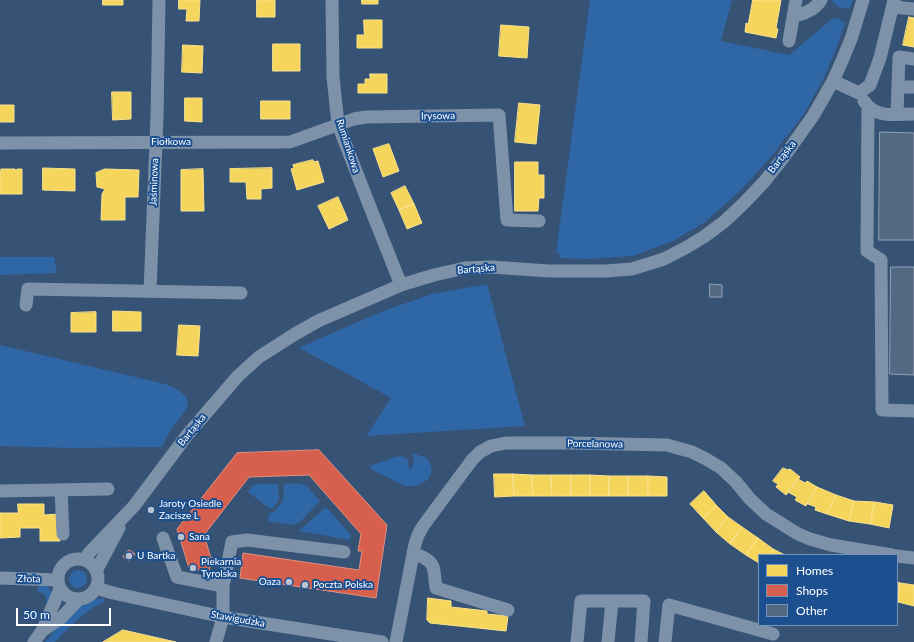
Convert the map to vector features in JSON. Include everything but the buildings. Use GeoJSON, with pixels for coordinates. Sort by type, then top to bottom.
{"type":"FeatureCollection","features":[{"type":"Feature","properties":{"kind":"street","name":"Jaśminowa"},"geometry":{"type":"LineString","coordinates":[[150,291],[156,143],[159,0]]}},
{"type":"Feature","properties":{"kind":"street","name":"Rumiankowa"},"geometry":{"type":"LineString","coordinates":[[332,0],[333,78],[338,124],[401,285]]}},
{"type":"Feature","properties":{"kind":"street"},"geometry":{"type":"LineString","coordinates":[[789,41],[796,0]]}},
{"type":"Feature","properties":{"kind":"street"},"geometry":{"type":"LineString","coordinates":[[794,16],[804,14],[815,7],[821,0]]}},
{"type":"Feature","properties":{"kind":"street","name":"Bartąska"},"geometry":{"type":"LineString","coordinates":[[84,560],[134,506],[188,434],[238,376],[259,357],[294,334],[318,321],[401,285],[465,268],[491,267],[549,271],[606,271],[632,269],[664,259],[687,248],[705,236],[743,204],[764,182],[816,111],[833,81],[851,39],[863,0]]}},
{"type":"Feature","properties":{"kind":"street"},"geometry":{"type":"LineString","coordinates":[[859,93],[870,86],[880,58],[893,4],[914,9]]}},
{"type":"Feature","properties":{"kind":"street"},"geometry":{"type":"LineString","coordinates":[[897,114],[899,57],[914,59]]}},
{"type":"Feature","properties":{"kind":"street"},"geometry":{"type":"LineString","coordinates":[[833,81],[859,93],[868,106],[878,113],[914,114]]}},
{"type":"Feature","properties":{"kind":"street"},"geometry":{"type":"LineString","coordinates":[[898,87],[914,87]]}},
{"type":"Feature","properties":{"kind":"street"},"geometry":{"type":"LineString","coordinates":[[868,106],[867,251],[881,260],[882,410],[914,411]]}},
{"type":"Feature","properties":{"kind":"street","name":"Irysowa"},"geometry":{"type":"LineString","coordinates":[[338,124],[366,117],[499,115],[507,220],[539,221]]}},
{"type":"Feature","properties":{"kind":"street","name":"Fiołkowa"},"geometry":{"type":"LineString","coordinates":[[0,143],[290,142],[338,124]]}},
{"type":"Feature","properties":{"kind":"street"},"geometry":{"type":"LineString","coordinates":[[26,305],[28,289],[241,292]]}},
{"type":"Feature","properties":{"kind":"street","name":"Porcelanowa"},"geometry":{"type":"LineString","coordinates":[[396,642],[415,544],[423,526],[472,460],[480,452],[491,446],[506,443],[666,445],[692,452],[721,468],[766,514],[798,534],[831,545],[886,554]]}},
{"type":"Feature","properties":{"kind":"street"},"geometry":{"type":"LineString","coordinates":[[0,491],[108,489]]}},
{"type":"Feature","properties":{"kind":"street"},"geometry":{"type":"LineString","coordinates":[[61,490],[63,534]]}},
{"type":"Feature","properties":{"kind":"street","name":"Bartąska"},"geometry":{"type":"LineString","coordinates":[[96,588],[98,576],[96,571],[128,512]]}},
{"type":"Feature","properties":{"kind":"street"},"geometry":{"type":"LineString","coordinates":[[163,538],[177,577],[223,586]]}},
{"type":"Feature","properties":{"kind":"street"},"geometry":{"type":"LineString","coordinates":[[216,642],[223,618],[223,586],[233,538],[344,552]]}},
{"type":"Feature","properties":{"kind":"street"},"geometry":{"type":"LineString","coordinates":[[413,553],[424,557],[430,562],[434,569],[436,588],[508,610]]}},
{"type":"Feature","properties":{"kind":"street"},"geometry":{"type":"LineString","coordinates":[[898,556],[914,558]]}},
{"type":"Feature","properties":{"kind":"street"},"geometry":{"type":"LineString","coordinates":[[34,642],[42,631],[59,584],[59,572],[64,565],[76,559],[84,560],[91,564],[96,571]]}},
{"type":"Feature","properties":{"kind":"street","name":"Złota"},"geometry":{"type":"LineString","coordinates":[[0,578],[36,579],[59,584]]}},
{"type":"Feature","properties":{"kind":"street"},"geometry":{"type":"LineString","coordinates":[[59,584],[64,593],[73,599],[87,597],[96,588]]}},
{"type":"Feature","properties":{"kind":"street","name":"Stawigudzka"},"geometry":{"type":"LineString","coordinates":[[96,588],[223,618],[382,642]]}},
{"type":"Feature","properties":{"kind":"street"},"geometry":{"type":"LineString","coordinates":[[42,631],[61,618],[79,599]]}},
{"type":"Feature","properties":{"kind":"street"},"geometry":{"type":"LineString","coordinates":[[577,642],[580,601],[644,601],[641,642]]}},
{"type":"Feature","properties":{"kind":"street"},"geometry":{"type":"LineString","coordinates":[[608,642],[612,601]]}},
{"type":"Feature","properties":{"kind":"street"},"geometry":{"type":"LineString","coordinates":[[665,642],[669,605],[773,634]]}},
{"type":"Feature","properties":{"kind":"shaded area"},"geometry":{"type":"Polygon","coordinates":[[[590,0],[732,0],[721,41],[789,55],[833,18],[837,18],[845,23],[824,78],[804,114],[770,158],[742,189],[705,222],[673,241],[633,256],[589,259],[559,258],[560,253],[556,253],[590,0]]]}},
{"type":"Feature","properties":{"kind":"shaded area"},"geometry":{"type":"Polygon","coordinates":[[[832,0],[852,0],[850,9],[835,5],[832,0]]]}},
{"type":"Feature","properties":{"kind":"shaded area"},"geometry":{"type":"Polygon","coordinates":[[[0,257],[54,257],[57,273],[0,275],[0,257]]]}},
{"type":"Feature","properties":{"kind":"shaded area"},"geometry":{"type":"Polygon","coordinates":[[[487,284],[525,426],[366,436],[391,398],[299,348],[383,311],[432,294],[487,284]]]}},
{"type":"Feature","properties":{"kind":"shaded area"},"geometry":{"type":"Polygon","coordinates":[[[0,345],[165,384],[186,396],[188,404],[162,447],[71,448],[0,446],[0,345]]]}},
{"type":"Feature","properties":{"kind":"shaded area"},"geometry":{"type":"Polygon","coordinates":[[[412,453],[427,458],[432,468],[428,479],[415,486],[405,486],[371,469],[370,466],[401,456],[406,458],[408,461],[409,470],[414,462],[412,453]]]}},
{"type":"Feature","properties":{"kind":"shaded area"},"geometry":{"type":"Polygon","coordinates":[[[299,483],[306,485],[320,501],[299,523],[294,525],[268,521],[269,513],[274,512],[283,501],[284,484],[299,483]]]}},
{"type":"Feature","properties":{"kind":"shaded area"},"geometry":{"type":"Polygon","coordinates":[[[255,484],[278,484],[279,500],[273,508],[269,508],[248,492],[255,484]]]}},
{"type":"Feature","properties":{"kind":"shaded area"},"geometry":{"type":"Polygon","coordinates":[[[326,507],[351,535],[350,540],[299,531],[326,507]]]}},
{"type":"Feature","properties":{"kind":"shaded area"},"geometry":{"type":"Polygon","coordinates":[[[78,570],[84,573],[87,579],[84,585],[78,588],[72,585],[69,579],[72,573],[78,570]]]}},
{"type":"Feature","properties":{"kind":"shaded area"},"geometry":{"type":"Polygon","coordinates":[[[38,583],[47,586],[52,592],[44,613],[47,600],[45,595],[38,592],[38,583]]]}},
{"type":"Feature","properties":{"kind":"shaded area"},"geometry":{"type":"Polygon","coordinates":[[[104,598],[104,602],[95,606],[83,615],[55,642],[45,642],[63,621],[79,607],[96,599],[104,598]]]}},
{"type":"Feature","properties":{"kind":"place","name":"Jaroty Osiedle Zacisze L"},"geometry":{"type":"Point","coordinates":[151,510]}},
{"type":"Feature","properties":{"kind":"place","name":"Sana"},"geometry":{"type":"Point","coordinates":[181,537]}},
{"type":"Feature","properties":{"kind":"place","name":"U Bartka"},"geometry":{"type":"Point","coordinates":[129,556]}},
{"type":"Feature","properties":{"kind":"place","name":"Piekarnia Tyrolska"},"geometry":{"type":"Point","coordinates":[193,568]}},
{"type":"Feature","properties":{"kind":"place","name":"Oaza"},"geometry":{"type":"Point","coordinates":[289,582]}},
{"type":"Feature","properties":{"kind":"place","name":"Poczta Polska"},"geometry":{"type":"Point","coordinates":[305,585]}}]}
